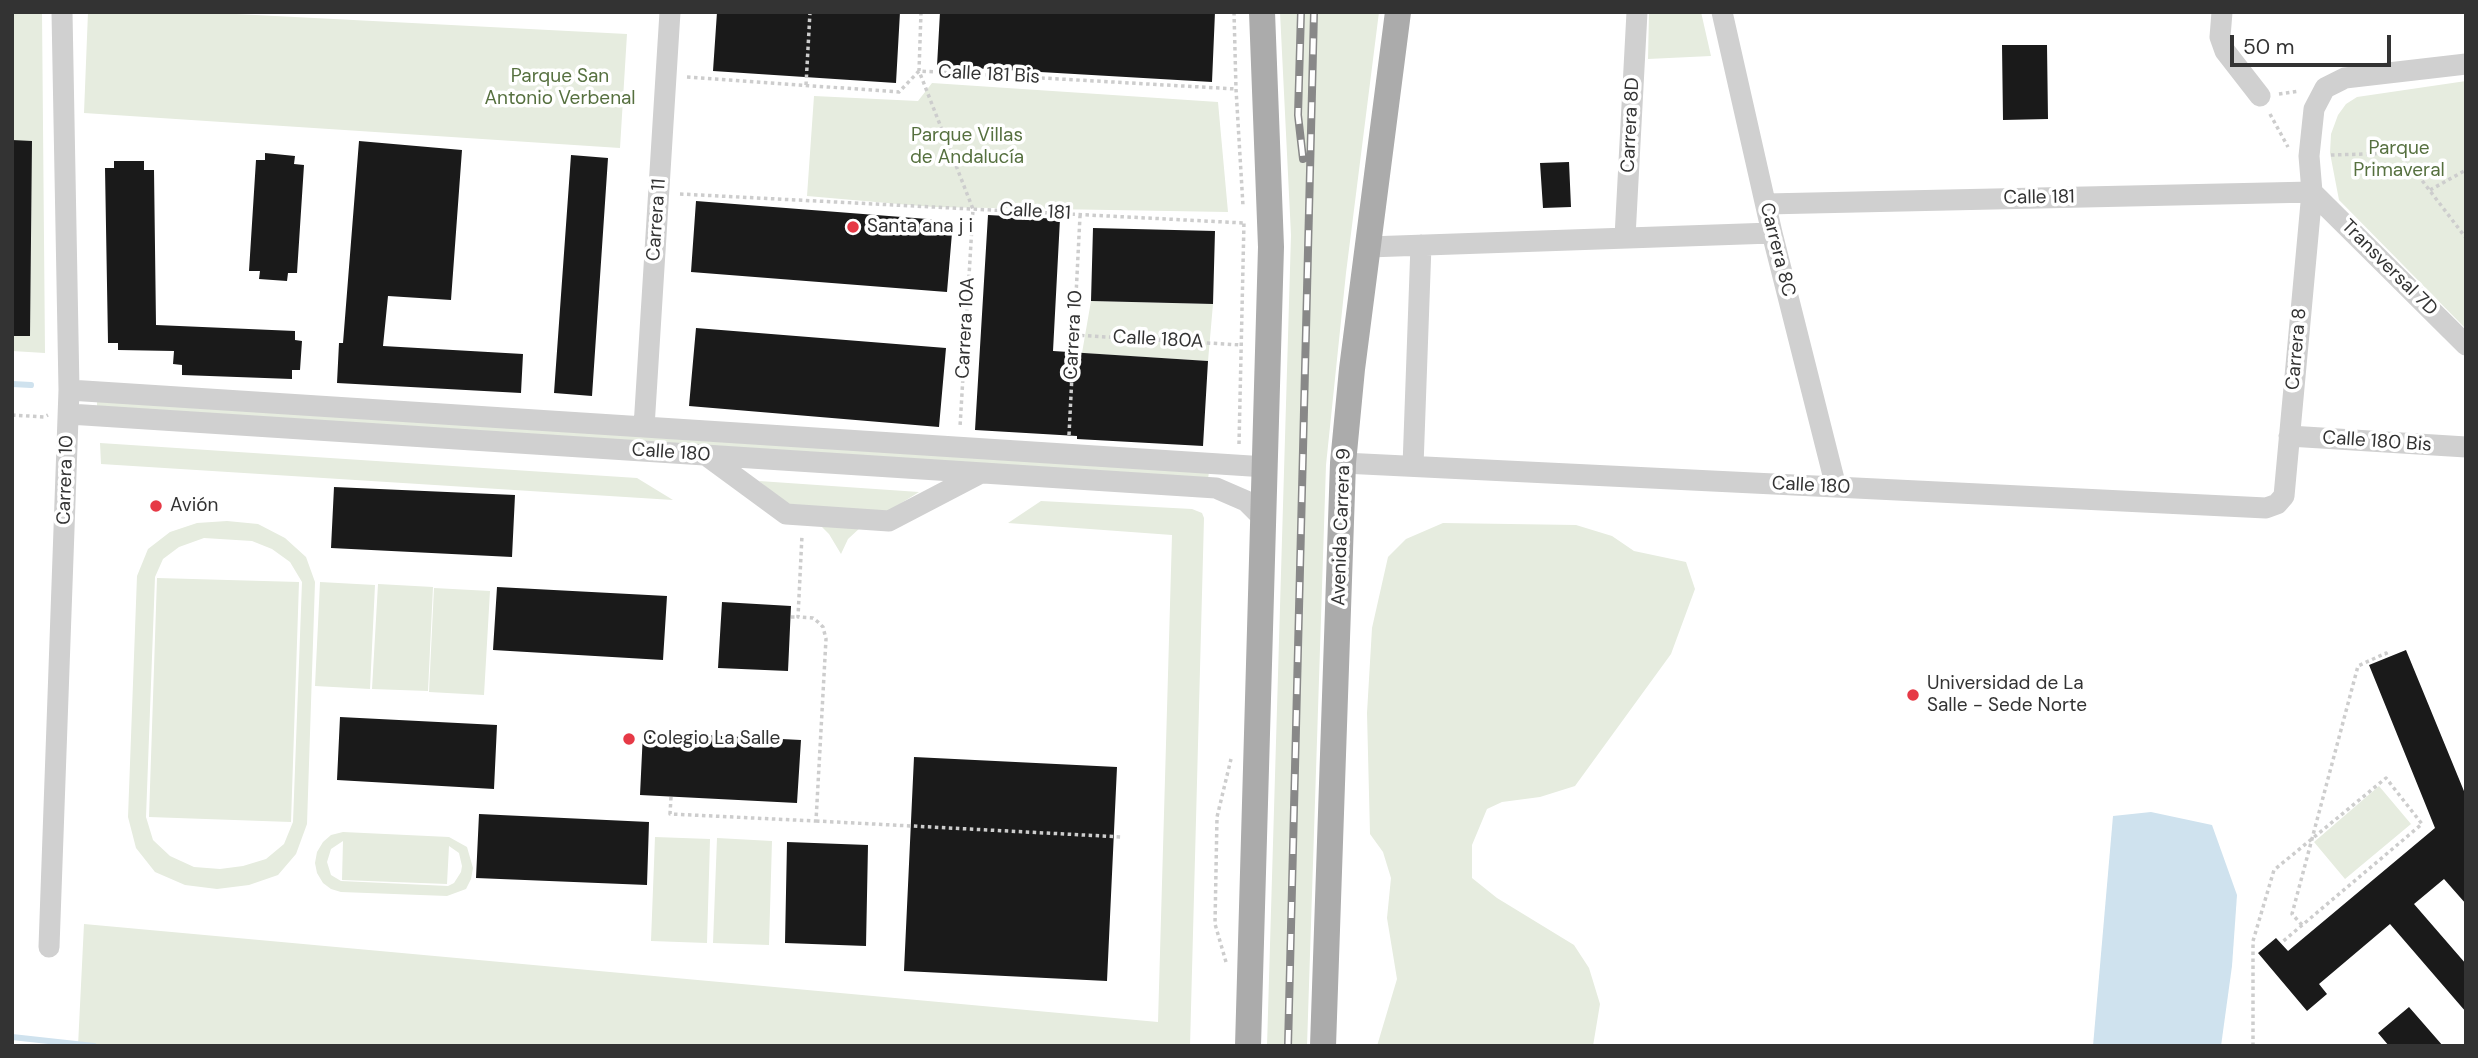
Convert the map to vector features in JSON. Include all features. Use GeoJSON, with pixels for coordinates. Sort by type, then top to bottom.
{"type":"FeatureCollection","features":[{"type":"Feature","properties":{"kind":"main road"},"geometry":{"type":"LineString","coordinates":[[1248,1046],[1271,247],[1262,12]]}},
{"type":"Feature","properties":{"kind":"main road","name":"Avenida Carrera 9"},"geometry":{"type":"LineString","coordinates":[[1323,1046],[1343,463],[1398,12]]}},
{"type":"Feature","properties":{"kind":"street","name":"Carrera 10"},"geometry":{"type":"LineString","coordinates":[[49,947],[69,414],[62,12]]}},
{"type":"Feature","properties":{"kind":"street","name":"Carrera 11"},"geometry":{"type":"LineString","coordinates":[[645,427],[670,12]]}},
{"type":"Feature","properties":{"kind":"street","name":"Carrera 8D"},"geometry":{"type":"LineString","coordinates":[[1625,237],[1637,12]]}},
{"type":"Feature","properties":{"kind":"street","name":"Carrera 8C"},"geometry":{"type":"LineString","coordinates":[[1722,12],[1772,233],[1836,487]]}},
{"type":"Feature","properties":{"kind":"street"},"geometry":{"type":"LineString","coordinates":[[2222,12],[2220,37],[2225,51],[2260,96]]}},
{"type":"Feature","properties":{"kind":"street"},"geometry":{"type":"LineString","coordinates":[[2322,93],[2345,78],[2466,64]]}},
{"type":"Feature","properties":{"kind":"street","name":"Carrera 8"},"geometry":{"type":"LineString","coordinates":[[2277,504],[2284,496],[2312,192],[2301,156],[2314,109],[2322,93]]}},
{"type":"Feature","properties":{"kind":"street","name":"Calle 181"},"geometry":{"type":"LineString","coordinates":[[1766,204],[2312,192]]}},
{"type":"Feature","properties":{"kind":"street","name":"Transversal 7D"},"geometry":{"type":"LineString","coordinates":[[2312,192],[2466,345]]}},
{"type":"Feature","properties":{"kind":"street"},"geometry":{"type":"LineString","coordinates":[[1368,247],[1772,233]]}},
{"type":"Feature","properties":{"kind":"street"},"geometry":{"type":"LineString","coordinates":[[1413,466],[1421,245]]}},
{"type":"Feature","properties":{"kind":"street","name":"Calle 180"},"geometry":{"type":"LineString","coordinates":[[69,390],[1266,467]]}},
{"type":"Feature","properties":{"kind":"street","name":"Calle 180"},"geometry":{"type":"LineString","coordinates":[[69,414],[1216,488],[1246,501],[1264,519]]}},
{"type":"Feature","properties":{"kind":"street","name":"Calle 180 Bis"},"geometry":{"type":"LineString","coordinates":[[2289,436],[2466,447]]}},
{"type":"Feature","properties":{"kind":"street"},"geometry":{"type":"LineString","coordinates":[[707,456],[786,514],[889,521],[981,473]]}},
{"type":"Feature","properties":{"kind":"street","name":"Calle 180"},"geometry":{"type":"LineString","coordinates":[[1343,463],[2266,508],[2277,504]]}},
{"type":"Feature","properties":{"kind":"path"},"geometry":{"type":"LineString","coordinates":[[806,85],[810,12]]}},
{"type":"Feature","properties":{"kind":"path"},"geometry":{"type":"LineString","coordinates":[[921,12],[919,71],[973,209]]}},
{"type":"Feature","properties":{"kind":"path"},"geometry":{"type":"LineString","coordinates":[[1234,12],[1244,223],[1239,466]]}},
{"type":"Feature","properties":{"kind":"path","name":"Calle 181 Bis"},"geometry":{"type":"LineString","coordinates":[[666,76],[899,92],[919,71],[1236,89]]}},
{"type":"Feature","properties":{"kind":"path"},"geometry":{"type":"LineString","coordinates":[[2260,96],[2322,93]]}},
{"type":"Feature","properties":{"kind":"path"},"geometry":{"type":"LineString","coordinates":[[2260,96],[2301,156],[2401,153],[2466,238]]}},
{"type":"Feature","properties":{"kind":"path"},"geometry":{"type":"LineString","coordinates":[[2430,190],[2466,170]]}},
{"type":"Feature","properties":{"kind":"path","name":"Calle 181"},"geometry":{"type":"LineString","coordinates":[[659,193],[1244,223]]}},
{"type":"Feature","properties":{"kind":"path","name":"Carrera 10A"},"geometry":{"type":"LineString","coordinates":[[959,447],[973,209]]}},
{"type":"Feature","properties":{"kind":"path","name":"Carrera 10"},"geometry":{"type":"LineString","coordinates":[[1068,455],[1080,215]]}},
{"type":"Feature","properties":{"kind":"path","name":"Calle 180A"},"geometry":{"type":"LineString","coordinates":[[1074,335],[1241,345]]}},
{"type":"Feature","properties":{"kind":"path"},"geometry":{"type":"LineString","coordinates":[[12,415],[44,416],[59,406],[69,390]]}},
{"type":"Feature","properties":{"kind":"path"},"geometry":{"type":"LineString","coordinates":[[798,617],[802,535]]}},
{"type":"Feature","properties":{"kind":"path"},"geometry":{"type":"LineString","coordinates":[[790,617],[813,618],[823,627],[826,639],[816,821]]}},
{"type":"Feature","properties":{"kind":"path"},"geometry":{"type":"LineString","coordinates":[[2302,925],[2292,914],[2358,666],[2386,653],[2388,658]]}},
{"type":"Feature","properties":{"kind":"path"},"geometry":{"type":"LineString","coordinates":[[1226,962],[1215,924],[1217,817],[1231,760],[1231,746]]}},
{"type":"Feature","properties":{"kind":"path"},"geometry":{"type":"LineString","coordinates":[[2253,1046],[2253,941],[2274,870],[2386,778],[2423,824],[2281,943]]}},
{"type":"Feature","properties":{"kind":"path"},"geometry":{"type":"LineString","coordinates":[[671,797],[670,814],[1122,837]]}},
{"type":"Feature","properties":{"kind":"green space"},"geometry":{"type":"Polygon","coordinates":[[[12,12],[42,12],[45,353],[12,351],[12,12]]]}},
{"type":"Feature","properties":{"kind":"green space","name":"Parque San Antonio Verbenal"},"geometry":{"type":"Polygon","coordinates":[[[88,12],[197,12],[627,34],[620,148],[84,113],[88,12]]]}},
{"type":"Feature","properties":{"kind":"green space"},"geometry":{"type":"Polygon","coordinates":[[[1280,12],[1379,12],[1346,273],[1326,465],[1307,1046],[1267,1046],[1291,235],[1280,12]]]}},
{"type":"Feature","properties":{"kind":"green space"},"geometry":{"type":"Polygon","coordinates":[[[1649,12],[1701,12],[1711,56],[1648,59],[1649,12]]]}},
{"type":"Feature","properties":{"kind":"green space","name":"Parque Primaveral"},"geometry":{"type":"Polygon","coordinates":[[[2466,81],[2466,329],[2339,200],[2330,153],[2331,134],[2338,115],[2346,104],[2357,97],[2466,81]]]}},
{"type":"Feature","properties":{"kind":"green space","name":"Parque Villas de Andalucía"},"geometry":{"type":"Polygon","coordinates":[[[932,83],[1218,102],[1228,212],[933,207],[807,196],[814,96],[918,101],[932,83]]]}},
{"type":"Feature","properties":{"kind":"green space"},"geometry":{"type":"Polygon","coordinates":[[[1091,301],[1213,304],[1208,361],[1082,353],[1091,301]]]}},
{"type":"Feature","properties":{"kind":"green space"},"geometry":{"type":"Polygon","coordinates":[[[97,400],[1209,471],[1208,480],[97,408],[97,400]]]}},
{"type":"Feature","properties":{"kind":"green space"},"geometry":{"type":"Polygon","coordinates":[[[100,443],[637,478],[673,500],[101,464],[100,443]]]}},
{"type":"Feature","properties":{"kind":"green space"},"geometry":{"type":"Polygon","coordinates":[[[759,481],[919,492],[887,512],[787,504],[759,481]]]}},
{"type":"Feature","properties":{"kind":"green space"},"geometry":{"type":"Polygon","coordinates":[[[1041,501],[1192,509],[1202,513],[1204,518],[1190,1046],[78,1046],[84,924],[1158,1022],[1172,535],[1008,523],[1041,501]]]}},
{"type":"Feature","properties":{"kind":"green space"},"geometry":{"type":"Polygon","coordinates":[[[227,521],[258,524],[285,538],[306,557],[315,582],[307,824],[296,854],[278,875],[249,885],[217,889],[185,885],[155,872],[136,848],[128,817],[137,576],[148,549],[170,532],[197,523],[227,521]],[[204,538],[179,547],[163,559],[155,577],[146,817],[153,840],[170,856],[194,867],[220,869],[266,859],[284,844],[293,822],[302,582],[290,562],[272,549],[252,541],[204,538]]]}},
{"type":"Feature","properties":{"kind":"green space"},"geometry":{"type":"Polygon","coordinates":[[[1443,523],[1576,525],[1612,536],[1634,551],[1686,562],[1695,589],[1671,654],[1575,786],[1540,797],[1502,802],[1487,809],[1472,845],[1472,878],[1497,898],[1574,945],[1589,968],[1600,1004],[1593,1046],[1377,1046],[1397,979],[1387,918],[1391,878],[1383,852],[1370,834],[1367,713],[1372,628],[1388,557],[1406,539],[1443,523]]]}},
{"type":"Feature","properties":{"kind":"green space"},"geometry":{"type":"Polygon","coordinates":[[[820,525],[861,527],[848,539],[841,554],[820,525]]]}},
{"type":"Feature","properties":{"kind":"green space"},"geometry":{"type":"Polygon","coordinates":[[[157,578],[299,582],[291,822],[149,817],[157,578]]]}},
{"type":"Feature","properties":{"kind":"green space"},"geometry":{"type":"Polygon","coordinates":[[[320,582],[375,585],[370,689],[315,686],[320,582]]]}},
{"type":"Feature","properties":{"kind":"green space"},"geometry":{"type":"Polygon","coordinates":[[[378,584],[433,587],[428,691],[372,689],[378,584]]]}},
{"type":"Feature","properties":{"kind":"green space"},"geometry":{"type":"Polygon","coordinates":[[[434,588],[490,591],[484,695],[429,692],[434,588]]]}},
{"type":"Feature","properties":{"kind":"green space"},"geometry":{"type":"Polygon","coordinates":[[[2379,786],[2411,824],[2345,879],[2314,842],[2379,786]]]}},
{"type":"Feature","properties":{"kind":"green space"},"geometry":{"type":"Polygon","coordinates":[[[343,832],[449,837],[467,847],[473,868],[471,879],[466,889],[447,896],[341,892],[331,889],[323,883],[315,863],[317,852],[331,835],[343,832]],[[343,841],[331,849],[327,862],[331,875],[341,881],[448,886],[454,883],[462,866],[459,853],[449,846],[447,884],[342,880],[343,841]]]}},
{"type":"Feature","properties":{"kind":"green space"},"geometry":{"type":"Polygon","coordinates":[[[655,837],[710,839],[707,943],[651,941],[655,837]]]}},
{"type":"Feature","properties":{"kind":"green space"},"geometry":{"type":"Polygon","coordinates":[[[717,838],[772,841],[769,945],[713,943],[717,838]]]}},
{"type":"Feature","properties":{"kind":"water"},"geometry":{"type":"Polygon","coordinates":[[[2151,812],[2212,825],[2237,895],[2232,966],[2221,1046],[2093,1046],[2113,816],[2151,812]]]}},
{"type":"Feature","properties":{"kind":"building"},"geometry":{"type":"Polygon","coordinates":[[[717,12],[900,12],[896,83],[713,71],[717,12]]]}},
{"type":"Feature","properties":{"kind":"building"},"geometry":{"type":"Polygon","coordinates":[[[940,12],[1215,12],[1212,82],[937,66],[940,12]]]}},
{"type":"Feature","properties":{"kind":"building"},"geometry":{"type":"Polygon","coordinates":[[[2002,45],[2047,45],[2048,119],[2003,120],[2002,45]]]}},
{"type":"Feature","properties":{"kind":"building"},"geometry":{"type":"Polygon","coordinates":[[[12,140],[32,141],[30,336],[12,336],[12,140]]]}},
{"type":"Feature","properties":{"kind":"building"},"geometry":{"type":"Polygon","coordinates":[[[359,141],[462,150],[451,300],[388,296],[383,346],[523,354],[521,393],[337,383],[339,343],[343,343],[359,141]]]}},
{"type":"Feature","properties":{"kind":"building"},"geometry":{"type":"Polygon","coordinates":[[[265,153],[295,156],[294,164],[304,165],[297,273],[288,273],[287,281],[259,279],[260,271],[249,271],[256,160],[265,160],[265,153]]]}},
{"type":"Feature","properties":{"kind":"building"},"geometry":{"type":"Polygon","coordinates":[[[571,155],[608,158],[592,396],[554,393],[571,155]]]}},
{"type":"Feature","properties":{"kind":"building"},"geometry":{"type":"Polygon","coordinates":[[[114,161],[144,161],[144,170],[154,170],[156,325],[295,331],[295,340],[302,341],[300,370],[292,370],[292,379],[182,375],[182,365],[173,364],[174,351],[118,350],[118,343],[108,343],[105,168],[114,168],[114,161]]]}},
{"type":"Feature","properties":{"kind":"building"},"geometry":{"type":"Polygon","coordinates":[[[1569,162],[1571,207],[1543,208],[1540,163],[1569,162]]]}},
{"type":"Feature","properties":{"kind":"building"},"geometry":{"type":"Polygon","coordinates":[[[696,201],[953,221],[947,292],[691,272],[696,201]]]}},
{"type":"Feature","properties":{"kind":"building"},"geometry":{"type":"Polygon","coordinates":[[[988,215],[1060,219],[1053,351],[1208,361],[1203,446],[975,430],[988,215]]]}},
{"type":"Feature","properties":{"kind":"building"},"geometry":{"type":"Polygon","coordinates":[[[1093,228],[1215,231],[1213,304],[1091,301],[1093,228]]]}},
{"type":"Feature","properties":{"kind":"building"},"geometry":{"type":"Polygon","coordinates":[[[696,328],[946,348],[939,427],[689,406],[696,328]]]}},
{"type":"Feature","properties":{"kind":"building"},"geometry":{"type":"Polygon","coordinates":[[[334,487],[515,495],[512,557],[331,548],[334,487]]]}},
{"type":"Feature","properties":{"kind":"building"},"geometry":{"type":"Polygon","coordinates":[[[497,587],[667,596],[663,660],[493,650],[497,587]]]}},
{"type":"Feature","properties":{"kind":"building"},"geometry":{"type":"Polygon","coordinates":[[[722,602],[791,606],[788,671],[718,668],[722,602]]]}},
{"type":"Feature","properties":{"kind":"building"},"geometry":{"type":"Polygon","coordinates":[[[2406,650],[2466,796],[2466,904],[2444,879],[2414,904],[2466,964],[2466,1012],[2390,924],[2319,984],[2327,994],[2307,1011],[2258,953],[2276,938],[2288,951],[2435,828],[2369,665],[2406,650]]]}},
{"type":"Feature","properties":{"kind":"building"},"geometry":{"type":"Polygon","coordinates":[[[340,717],[497,725],[494,789],[337,780],[340,717]]]}},
{"type":"Feature","properties":{"kind":"building"},"geometry":{"type":"Polygon","coordinates":[[[643,732],[801,740],[797,803],[640,795],[643,732]]]}},
{"type":"Feature","properties":{"kind":"building"},"geometry":{"type":"Polygon","coordinates":[[[914,757],[1117,767],[1107,981],[904,971],[914,757]]]}},
{"type":"Feature","properties":{"kind":"building"},"geometry":{"type":"Polygon","coordinates":[[[479,814],[649,822],[647,885],[476,878],[479,814]]]}},
{"type":"Feature","properties":{"kind":"building"},"geometry":{"type":"Polygon","coordinates":[[[787,842],[868,845],[866,946],[785,943],[787,842]]]}},
{"type":"Feature","properties":{"kind":"building"},"geometry":{"type":"Polygon","coordinates":[[[2409,1007],[2443,1046],[2389,1046],[2378,1033],[2409,1007]]]}},
{"type":"Feature","properties":{"kind":"waterway"},"geometry":{"type":"LineString","coordinates":[[12,384],[31,385]]}},
{"type":"Feature","properties":{"kind":"waterway"},"geometry":{"type":"LineString","coordinates":[[12,1037],[94,1046]]}},
{"type":"Feature","properties":{"kind":"railway"},"geometry":{"type":"LineString","coordinates":[[1301,12],[1298,115],[1303,159]]}},
{"type":"Feature","properties":{"kind":"railway"},"geometry":{"type":"LineString","coordinates":[[1288,1046],[1314,12]]}},
{"type":"Feature","properties":{"kind":"place","name":"Santa ana j i"},"geometry":{"type":"Point","coordinates":[853,227]}},
{"type":"Feature","properties":{"kind":"place","name":"Avión"},"geometry":{"type":"Point","coordinates":[156,506]}},
{"type":"Feature","properties":{"kind":"place","name":"Universidad de La Salle - Sede Norte"},"geometry":{"type":"Point","coordinates":[1913,695]}},
{"type":"Feature","properties":{"kind":"place","name":"Colegio La Salle"},"geometry":{"type":"Point","coordinates":[629,739]}}]}
